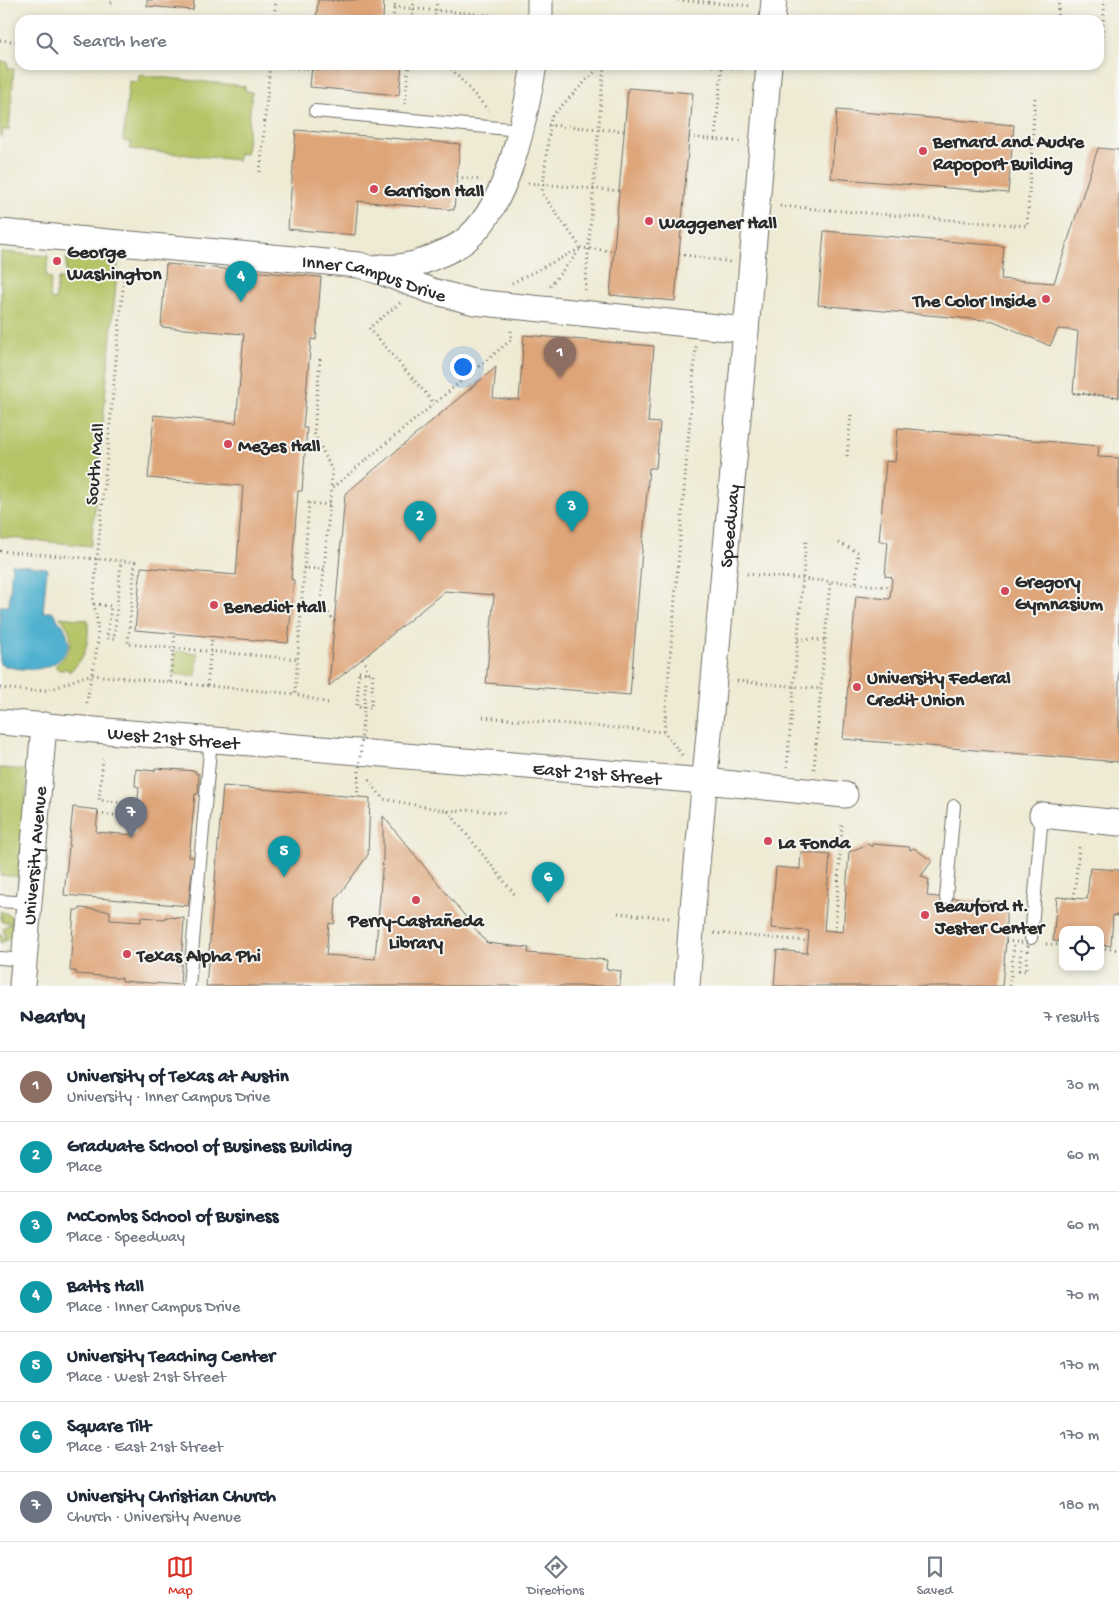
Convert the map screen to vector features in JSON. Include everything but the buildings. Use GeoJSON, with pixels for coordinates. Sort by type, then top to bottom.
{"type":"FeatureCollection","features":[{"type":"Feature","properties":{"kind":"street"},"geometry":{"type":"LineString","coordinates":[[540,0],[540,15]]}},
{"type":"Feature","properties":{"kind":"street"},"geometry":{"type":"LineString","coordinates":[[359,265],[388,268],[414,265],[451,250],[469,237],[486,217],[509,172],[516,128],[533,70]]}},
{"type":"Feature","properties":{"kind":"street","name":"Speedway"},"geometry":{"type":"LineString","coordinates":[[687,986],[769,70]]}},
{"type":"Feature","properties":{"kind":"street","name":"Inner Campus Drive"},"geometry":{"type":"LineString","coordinates":[[0,232],[359,265],[384,272],[432,291],[474,302],[518,299],[583,313],[746,330]]}},
{"type":"Feature","properties":{"kind":"street","name":"West 21st Street"},"geometry":{"type":"LineString","coordinates":[[0,722],[347,751]]}},
{"type":"Feature","properties":{"kind":"street","name":"University Avenue"},"geometry":{"type":"LineString","coordinates":[[27,986],[24,960],[44,725]]}},
{"type":"Feature","properties":{"kind":"street","name":"East 21st Street"},"geometry":{"type":"LineString","coordinates":[[347,751],[704,781],[845,795]]}},
{"type":"Feature","properties":{"kind":"street"},"geometry":{"type":"LineString","coordinates":[[1042,815],[1119,823]]}},
{"type":"Feature","properties":{"kind":"lane"},"geometry":{"type":"LineString","coordinates":[[315,111],[516,128]]}},
{"type":"Feature","properties":{"kind":"lane"},"geometry":{"type":"LineString","coordinates":[[189,986],[211,739]]}},
{"type":"Feature","properties":{"kind":"lane"},"geometry":{"type":"LineString","coordinates":[[946,898],[954,806]]}},
{"type":"Feature","properties":{"kind":"lane"},"geometry":{"type":"LineString","coordinates":[[1031,938],[1042,815]]}},
{"type":"Feature","properties":{"kind":"lane"},"geometry":{"type":"LineString","coordinates":[[0,901],[29,903]]}},
{"type":"Feature","properties":{"kind":"lane"},"geometry":{"type":"LineString","coordinates":[[0,958],[24,960]]}},
{"type":"Feature","properties":{"kind":"path"},"geometry":{"type":"LineString","coordinates":[[111,3],[114,0]]}},
{"type":"Feature","properties":{"kind":"path"},"geometry":{"type":"LineString","coordinates":[[274,15],[276,0]]}},
{"type":"Feature","properties":{"kind":"path"},"geometry":{"type":"LineString","coordinates":[[332,0],[346,1]]}},
{"type":"Feature","properties":{"kind":"path"},"geometry":{"type":"LineString","coordinates":[[393,15],[394,0]]}},
{"type":"Feature","properties":{"kind":"path"},"geometry":{"type":"LineString","coordinates":[[412,15],[414,0]]}},
{"type":"Feature","properties":{"kind":"path"},"geometry":{"type":"LineString","coordinates":[[436,15],[437,0]]}},
{"type":"Feature","properties":{"kind":"path"},"geometry":{"type":"LineString","coordinates":[[678,0],[773,9]]}},
{"type":"Feature","properties":{"kind":"path"},"geometry":{"type":"LineString","coordinates":[[1058,15],[1059,0]]}},
{"type":"Feature","properties":{"kind":"path"},"geometry":{"type":"LineString","coordinates":[[1104,15],[1105,0]]}},
{"type":"Feature","properties":{"kind":"path"},"geometry":{"type":"LineString","coordinates":[[394,7],[490,15]]}},
{"type":"Feature","properties":{"kind":"path"},"geometry":{"type":"LineString","coordinates":[[0,40],[15,42]]}},
{"type":"Feature","properties":{"kind":"path"},"geometry":{"type":"LineString","coordinates":[[260,172],[270,70]]}},
{"type":"Feature","properties":{"kind":"path"},"geometry":{"type":"LineString","coordinates":[[326,70],[340,71]]}},
{"type":"Feature","properties":{"kind":"path"},"geometry":{"type":"LineString","coordinates":[[404,119],[409,70]]}},
{"type":"Feature","properties":{"kind":"path"},"geometry":{"type":"LineString","coordinates":[[453,70],[516,128],[550,125],[624,132]]}},
{"type":"Feature","properties":{"kind":"path"},"geometry":{"type":"LineString","coordinates":[[597,70],[551,117],[542,193],[581,248],[614,251]]}},
{"type":"Feature","properties":{"kind":"path"},"geometry":{"type":"LineString","coordinates":[[583,313],[602,70]]}},
{"type":"Feature","properties":{"kind":"path"},"geometry":{"type":"LineString","coordinates":[[715,139],[722,70]]}},
{"type":"Feature","properties":{"kind":"path"},"geometry":{"type":"LineString","coordinates":[[757,204],[1027,226],[1035,96]]}},
{"type":"Feature","properties":{"kind":"path"},"geometry":{"type":"LineString","coordinates":[[689,136],[762,145]]}},
{"type":"Feature","properties":{"kind":"path"},"geometry":{"type":"LineString","coordinates":[[457,177],[619,191]]}},
{"type":"Feature","properties":{"kind":"path","name":"South Mall"},"geometry":{"type":"LineString","coordinates":[[87,703],[99,635],[94,604],[128,244]]}},
{"type":"Feature","properties":{"kind":"path"},"geometry":{"type":"LineString","coordinates":[[331,489],[510,340],[518,299],[581,248]]}},
{"type":"Feature","properties":{"kind":"path"},"geometry":{"type":"LineString","coordinates":[[518,299],[581,248]]}},
{"type":"Feature","properties":{"kind":"path"},"geometry":{"type":"LineString","coordinates":[[679,254],[704,258]]}},
{"type":"Feature","properties":{"kind":"path"},"geometry":{"type":"LineString","coordinates":[[407,298],[369,328],[434,403]]}},
{"type":"Feature","properties":{"kind":"path"},"geometry":{"type":"LineString","coordinates":[[686,760],[664,732],[698,325]]}},
{"type":"Feature","properties":{"kind":"path"},"geometry":{"type":"LineString","coordinates":[[320,359],[314,433],[332,470],[321,603],[334,622]]}},
{"type":"Feature","properties":{"kind":"path"},"geometry":{"type":"LineString","coordinates":[[1073,393],[1119,397]]}},
{"type":"Feature","properties":{"kind":"path"},"geometry":{"type":"LineString","coordinates":[[847,456],[851,414]]}},
{"type":"Feature","properties":{"kind":"path"},"geometry":{"type":"LineString","coordinates":[[295,694],[309,502],[330,505]]}},
{"type":"Feature","properties":{"kind":"path"},"geometry":{"type":"LineString","coordinates":[[787,768],[806,540]]}},
{"type":"Feature","properties":{"kind":"path"},"geometry":{"type":"LineString","coordinates":[[839,543],[858,552],[856,584]]}},
{"type":"Feature","properties":{"kind":"path"},"geometry":{"type":"LineString","coordinates":[[0,551],[135,562],[128,644],[297,659]]}},
{"type":"Feature","properties":{"kind":"path"},"geometry":{"type":"LineString","coordinates":[[94,604],[111,606],[107,638],[114,639],[121,561]]}},
{"type":"Feature","properties":{"kind":"path"},"geometry":{"type":"LineString","coordinates":[[303,568],[324,569]]}},
{"type":"Feature","properties":{"kind":"path"},"geometry":{"type":"LineString","coordinates":[[724,572],[891,587]]}},
{"type":"Feature","properties":{"kind":"path"},"geometry":{"type":"LineString","coordinates":[[814,769],[830,582]]}},
{"type":"Feature","properties":{"kind":"path"},"geometry":{"type":"LineString","coordinates":[[170,682],[175,634]]}},
{"type":"Feature","properties":{"kind":"path"},"geometry":{"type":"LineString","coordinates":[[208,686],[212,637]]}},
{"type":"Feature","properties":{"kind":"path"},"geometry":{"type":"LineString","coordinates":[[798,639],[825,640]]}},
{"type":"Feature","properties":{"kind":"path"},"geometry":{"type":"LineString","coordinates":[[362,659],[367,665],[366,673]]}},
{"type":"Feature","properties":{"kind":"path"},"geometry":{"type":"LineString","coordinates":[[360,672],[373,673],[371,708],[364,708],[357,708],[360,672]]}},
{"type":"Feature","properties":{"kind":"path"},"geometry":{"type":"LineString","coordinates":[[0,688],[49,690],[78,677],[92,675],[295,694],[328,703]]}},
{"type":"Feature","properties":{"kind":"path"},"geometry":{"type":"LineString","coordinates":[[714,679],[821,689]]}},
{"type":"Feature","properties":{"kind":"path"},"geometry":{"type":"LineString","coordinates":[[357,797],[366,680]]}},
{"type":"Feature","properties":{"kind":"path"},"geometry":{"type":"LineString","coordinates":[[483,717],[664,732]]}},
{"type":"Feature","properties":{"kind":"path"},"geometry":{"type":"LineString","coordinates":[[98,814],[126,816],[127,803],[99,800],[103,759]]}},
{"type":"Feature","properties":{"kind":"path"},"geometry":{"type":"LineString","coordinates":[[369,780],[383,799],[448,811],[475,810],[506,813]]}},
{"type":"Feature","properties":{"kind":"path"},"geometry":{"type":"LineString","coordinates":[[448,811],[516,896]]}},
{"type":"Feature","properties":{"kind":"path"},"geometry":{"type":"LineString","coordinates":[[835,931],[842,824]]}},
{"type":"Feature","properties":{"kind":"path"},"geometry":{"type":"LineString","coordinates":[[1074,898],[1079,847]]}},
{"type":"Feature","properties":{"kind":"path"},"geometry":{"type":"LineString","coordinates":[[618,914],[808,942]]}},
{"type":"Feature","properties":{"kind":"path"},"geometry":{"type":"LineString","coordinates":[[1006,942],[1028,943],[1026,970],[1019,970],[1021,954]]}},
{"type":"Feature","properties":{"kind":"path"},"geometry":{"type":"LineString","coordinates":[[1104,948],[1119,950]]}},
{"type":"Feature","properties":{"kind":"green space"},"geometry":{"type":"Polygon","coordinates":[[[0,61],[8,62],[8,69],[14,69],[9,130],[2,130],[2,137],[0,136],[0,61]]]}},
{"type":"Feature","properties":{"kind":"green space"},"geometry":{"type":"Polygon","coordinates":[[[139,75],[245,86],[245,91],[252,92],[246,154],[239,153],[238,160],[130,149],[131,142],[123,141],[129,81],[138,82],[139,75]]]}},
{"type":"Feature","properties":{"kind":"green space"},"geometry":{"type":"Polygon","coordinates":[[[1,252],[48,256],[46,277],[51,278],[50,299],[55,300],[58,279],[65,279],[67,257],[118,262],[91,546],[0,537],[1,252]]]}},
{"type":"Feature","properties":{"kind":"green space"},"geometry":{"type":"Polygon","coordinates":[[[60,617],[88,620],[86,649],[80,661],[69,672],[67,668],[60,670],[55,666],[66,655],[71,643],[69,631],[60,617]]]}},
{"type":"Feature","properties":{"kind":"green space"},"geometry":{"type":"Polygon","coordinates":[[[175,651],[198,653],[196,676],[173,674],[175,651]]]}},
{"type":"Feature","properties":{"kind":"green space"},"geometry":{"type":"Polygon","coordinates":[[[0,768],[28,770],[19,877],[0,875],[0,768]]]}},
{"type":"Feature","properties":{"kind":"green space"},"geometry":{"type":"Polygon","coordinates":[[[0,911],[10,915],[14,928],[11,936],[0,943],[0,934],[6,939],[3,928],[12,923],[2,922],[0,911]]]}},
{"type":"Feature","properties":{"kind":"water"},"geometry":{"type":"Polygon","coordinates":[[[12,564],[47,568],[43,612],[53,612],[58,621],[63,625],[69,644],[61,658],[48,666],[23,669],[0,664],[0,606],[9,606],[12,564]]]}},
{"type":"Feature","properties":{"kind":"place","name":"Bernard and Audre Rapoport Building"},"geometry":{"type":"Point","coordinates":[923,151]}},
{"type":"Feature","properties":{"kind":"place","name":"Garrison Hall"},"geometry":{"type":"Point","coordinates":[374,189]}},
{"type":"Feature","properties":{"kind":"place","name":"Waggener Hall"},"geometry":{"type":"Point","coordinates":[649,221]}},
{"type":"Feature","properties":{"kind":"place","name":"George Washington"},"geometry":{"type":"Point","coordinates":[57,261]}},
{"type":"Feature","properties":{"kind":"place","name":"The Color Inside"},"geometry":{"type":"Point","coordinates":[1046,299]}},
{"type":"Feature","properties":{"kind":"place","name":"Batts Hall"},"geometry":{"type":"Point","coordinates":[241,302]}},
{"type":"Feature","properties":{"kind":"place","name":"University of Texas at Austin"},"geometry":{"type":"Point","coordinates":[560,378]}},
{"type":"Feature","properties":{"kind":"place","name":"Mezes Hall"},"geometry":{"type":"Point","coordinates":[228,444]}},
{"type":"Feature","properties":{"kind":"place","name":"McCombs School of Business"},"geometry":{"type":"Point","coordinates":[572,532]}},
{"type":"Feature","properties":{"kind":"place","name":"Graduate School of Business Building"},"geometry":{"type":"Point","coordinates":[420,542]}},
{"type":"Feature","properties":{"kind":"place","name":"Gregory Gymnasium"},"geometry":{"type":"Point","coordinates":[1005,591]}},
{"type":"Feature","properties":{"kind":"place","name":"Benedict Hall"},"geometry":{"type":"Point","coordinates":[214,605]}},
{"type":"Feature","properties":{"kind":"place","name":"University Federal Credit Union"},"geometry":{"type":"Point","coordinates":[857,687]}},
{"type":"Feature","properties":{"kind":"place","name":"University Christian Church"},"geometry":{"type":"Point","coordinates":[131,838]}},
{"type":"Feature","properties":{"kind":"place","name":"La Fonda"},"geometry":{"type":"Point","coordinates":[768,841]}},
{"type":"Feature","properties":{"kind":"place","name":"University Teaching Center"},"geometry":{"type":"Point","coordinates":[284,877]}},
{"type":"Feature","properties":{"kind":"place","name":"Perry-Castañeda Library"},"geometry":{"type":"Point","coordinates":[416,900]}},
{"type":"Feature","properties":{"kind":"place","name":"Square Tilt"},"geometry":{"type":"Point","coordinates":[548,903]}},
{"type":"Feature","properties":{"kind":"place","name":"Beauford H. Jester Center"},"geometry":{"type":"Point","coordinates":[925,915]}},
{"type":"Feature","properties":{"kind":"place","name":"Texas Alpha Phi"},"geometry":{"type":"Point","coordinates":[127,954]}}]}
